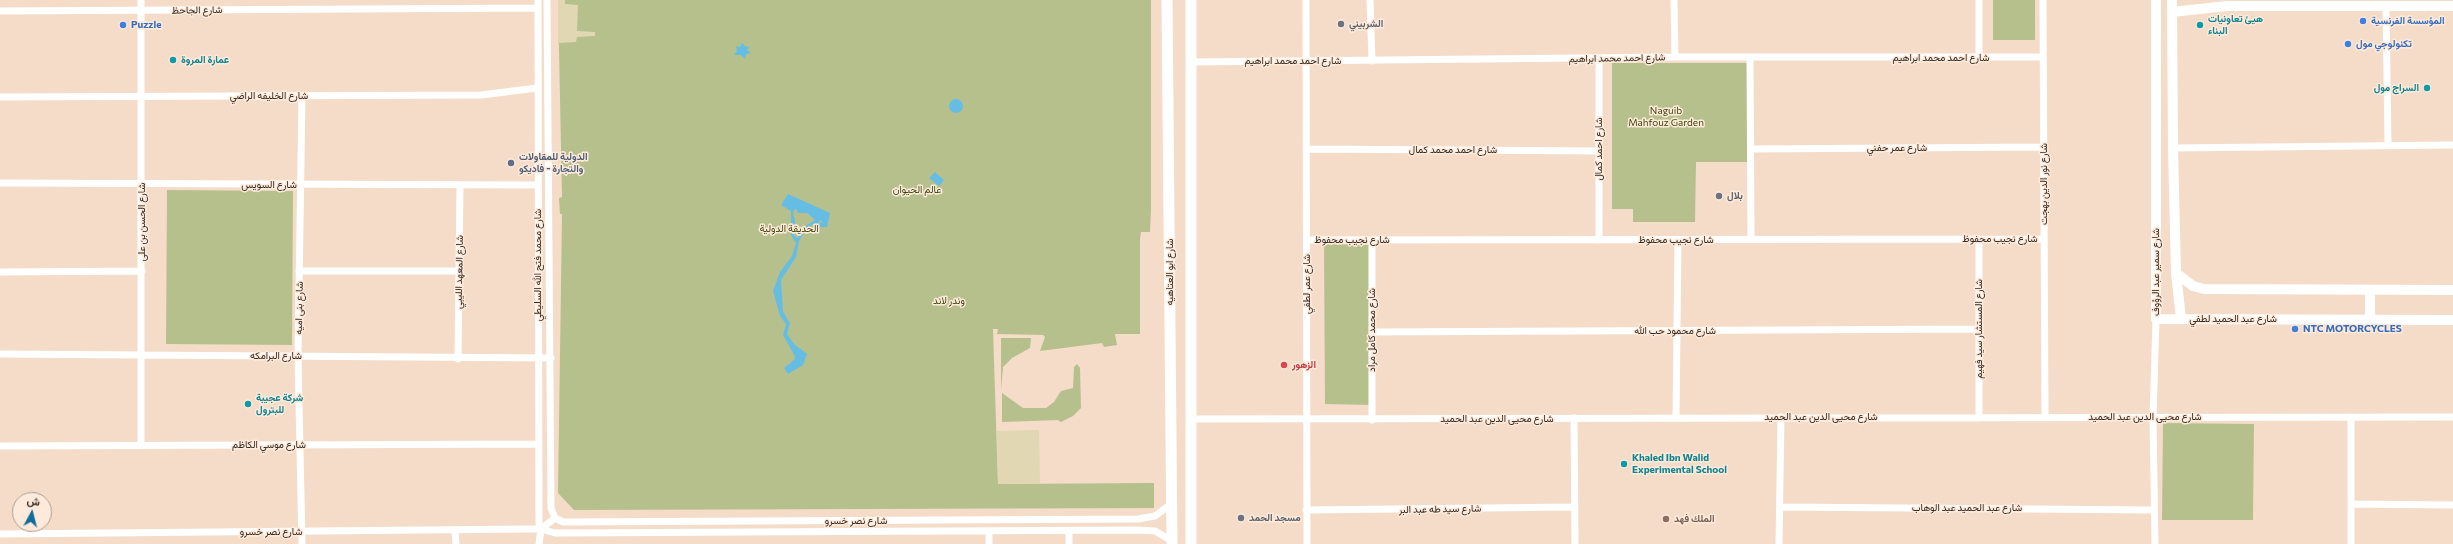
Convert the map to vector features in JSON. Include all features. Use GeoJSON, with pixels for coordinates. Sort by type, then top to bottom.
{"type":"FeatureCollection","features":[{"type":"Feature","properties":{"kind":"main road","name":"شارع ابو العتاهيه"},"geometry":{"type":"LineString","coordinates":[[1167,0],[1172,543]]}},
{"type":"Feature","properties":{"kind":"main road","name":"شارع ابو العتاهيه"},"geometry":{"type":"LineString","coordinates":[[1190,0],[1191,544]]}},
{"type":"Feature","properties":{"kind":"street","name":"شارع الحسن بن على"},"geometry":{"type":"LineString","coordinates":[[141,0],[143,184],[141,445]]}},
{"type":"Feature","properties":{"kind":"street","name":"شارع محمد فتح الله السليطي"},"geometry":{"type":"LineString","coordinates":[[538,0],[538,358],[539,523],[541,529],[539,541]]}},
{"type":"Feature","properties":{"kind":"street","name":"شارع محمد فتح الله السليطي"},"geometry":{"type":"LineString","coordinates":[[546,0],[547,203],[551,358],[551,508],[555,518]]}},
{"type":"Feature","properties":{"kind":"street","name":"شارع عمر لطفي"},"geometry":{"type":"LineString","coordinates":[[1306,0],[1307,544]]}},
{"type":"Feature","properties":{"kind":"street"},"geometry":{"type":"LineString","coordinates":[[1370,0],[1372,61]]}},
{"type":"Feature","properties":{"kind":"street"},"geometry":{"type":"LineString","coordinates":[[1674,0],[1675,57]]}},
{"type":"Feature","properties":{"kind":"street"},"geometry":{"type":"LineString","coordinates":[[1979,0],[1979,58]]}},
{"type":"Feature","properties":{"kind":"street","name":"شارع نور الدين بهجت"},"geometry":{"type":"LineString","coordinates":[[2043,0],[2045,417]]}},
{"type":"Feature","properties":{"kind":"street","name":"شارع سمير عبد الرؤوف"},"geometry":{"type":"LineString","coordinates":[[2155,544],[2154,418],[2156,319],[2156,0]]}},
{"type":"Feature","properties":{"kind":"street","name":"شارع سمير عبد الرؤوف"},"geometry":{"type":"LineString","coordinates":[[2172,0],[2172,148],[2176,273],[2181,319]]}},
{"type":"Feature","properties":{"kind":"street"},"geometry":{"type":"LineString","coordinates":[[2247,0],[2256,6]]}},
{"type":"Feature","properties":{"kind":"street","name":"شارع الجاحظ"},"geometry":{"type":"LineString","coordinates":[[0,11],[455,4],[538,8]]}},
{"type":"Feature","properties":{"kind":"street"},"geometry":{"type":"LineString","coordinates":[[2172,12],[2212,7],[2256,6],[2453,6]]}},
{"type":"Feature","properties":{"kind":"street"},"geometry":{"type":"LineString","coordinates":[[2386,6],[2388,145]]}},
{"type":"Feature","properties":{"kind":"street","name":"شارع احمد محمد ابراهيم"},"geometry":{"type":"LineString","coordinates":[[1191,62],[1599,59],[1675,57],[1750,59],[2043,57]]}},
{"type":"Feature","properties":{"kind":"street","name":"شارع احمد كمال"},"geometry":{"type":"LineString","coordinates":[[1598,240],[1599,59]]}},
{"type":"Feature","properties":{"kind":"street"},"geometry":{"type":"LineString","coordinates":[[1750,59],[1751,240]]}},
{"type":"Feature","properties":{"kind":"street","name":"شارع الخليفه الراضي"},"geometry":{"type":"LineString","coordinates":[[0,97],[142,95],[481,95],[537,88]]}},
{"type":"Feature","properties":{"kind":"street","name":"شارع بنى اميه"},"geometry":{"type":"LineString","coordinates":[[302,96],[298,356],[302,544]]}},
{"type":"Feature","properties":{"kind":"street"},"geometry":{"type":"LineString","coordinates":[[2172,148],[2453,145]]}},
{"type":"Feature","properties":{"kind":"street","name":"شارع عمر حفني"},"geometry":{"type":"LineString","coordinates":[[1751,149],[2044,147]]}},
{"type":"Feature","properties":{"kind":"street","name":"شارع احمد محمد كمال"},"geometry":{"type":"LineString","coordinates":[[1307,149],[1599,151]]}},
{"type":"Feature","properties":{"kind":"street","name":"شارع السويس"},"geometry":{"type":"LineString","coordinates":[[0,183],[538,186]]}},
{"type":"Feature","properties":{"kind":"street","name":"شارع المعهد الليبي"},"geometry":{"type":"LineString","coordinates":[[458,359],[460,185]]}},
{"type":"Feature","properties":{"kind":"street","name":"شارع المستشار سيد فهيم"},"geometry":{"type":"LineString","coordinates":[[1979,239],[1979,418]]}},
{"type":"Feature","properties":{"kind":"street","name":"شارع نجيب محفوظ"},"geometry":{"type":"LineString","coordinates":[[1307,240],[2044,239]]}},
{"type":"Feature","properties":{"kind":"street","name":"شارع محمد كامل مراد"},"geometry":{"type":"LineString","coordinates":[[1372,240],[1372,420]]}},
{"type":"Feature","properties":{"kind":"street"},"geometry":{"type":"LineString","coordinates":[[1676,417],[1678,240]]}},
{"type":"Feature","properties":{"kind":"street"},"geometry":{"type":"LineString","coordinates":[[0,272],[142,271]]}},
{"type":"Feature","properties":{"kind":"street"},"geometry":{"type":"LineString","coordinates":[[299,271],[459,271]]}},
{"type":"Feature","properties":{"kind":"street"},"geometry":{"type":"LineString","coordinates":[[2176,273],[2193,286],[2204,289],[2453,290]]}},
{"type":"Feature","properties":{"kind":"street"},"geometry":{"type":"LineString","coordinates":[[2370,290],[2370,320]]}},
{"type":"Feature","properties":{"kind":"street","name":"شارع عبد الحميد لطفي"},"geometry":{"type":"LineString","coordinates":[[2156,319],[2453,320]]}},
{"type":"Feature","properties":{"kind":"street","name":"شارع محمود حب الله"},"geometry":{"type":"LineString","coordinates":[[1372,332],[1979,329]]}},
{"type":"Feature","properties":{"kind":"street","name":"شارع البرامكه"},"geometry":{"type":"LineString","coordinates":[[0,354],[298,356],[458,359],[551,358]]}},
{"type":"Feature","properties":{"kind":"street","name":"شارع محيى الدين عبد الحميد"},"geometry":{"type":"LineString","coordinates":[[1190,420],[1676,417],[2453,417]]}},
{"type":"Feature","properties":{"kind":"street"},"geometry":{"type":"LineString","coordinates":[[1779,544],[1781,417]]}},
{"type":"Feature","properties":{"kind":"street"},"geometry":{"type":"LineString","coordinates":[[2351,417],[2352,544]]}},
{"type":"Feature","properties":{"kind":"street"},"geometry":{"type":"LineString","coordinates":[[1574,418],[1575,544]]}},
{"type":"Feature","properties":{"kind":"street","name":"شارع موسي الكاظم"},"geometry":{"type":"LineString","coordinates":[[0,446],[539,444]]}},
{"type":"Feature","properties":{"kind":"street","name":"شارع نصر خسرو"},"geometry":{"type":"LineString","coordinates":[[555,518],[563,522],[1138,519],[1155,516],[1171,504]]}},
{"type":"Feature","properties":{"kind":"street"},"geometry":{"type":"LineString","coordinates":[[2351,504],[2453,505]]}},
{"type":"Feature","properties":{"kind":"street","name":"شارع سيد طه عبد البر"},"geometry":{"type":"LineString","coordinates":[[1306,510],[1574,507]]}},
{"type":"Feature","properties":{"kind":"street","name":"شارع عبد الحميد عبد الوهاب"},"geometry":{"type":"LineString","coordinates":[[1780,507],[2154,510]]}},
{"type":"Feature","properties":{"kind":"street"},"geometry":{"type":"LineString","coordinates":[[541,529],[555,518]]}},
{"type":"Feature","properties":{"kind":"street"},"geometry":{"type":"LineString","coordinates":[[1137,530],[1142,525],[1138,519]]}},
{"type":"Feature","properties":{"kind":"street"},"geometry":{"type":"LineString","coordinates":[[562,533],[563,522]]}},
{"type":"Feature","properties":{"kind":"street","name":"شارع نصر خسرو"},"geometry":{"type":"LineString","coordinates":[[0,534],[455,531],[529,529],[541,529],[551,533],[1137,530],[1155,531],[1172,543]]}},
{"type":"Feature","properties":{"kind":"street"},"geometry":{"type":"LineString","coordinates":[[529,529],[539,541]]}},
{"type":"Feature","properties":{"kind":"street"},"geometry":{"type":"LineString","coordinates":[[455,531],[456,544]]}},
{"type":"Feature","properties":{"kind":"street"},"geometry":{"type":"LineString","coordinates":[[989,531],[989,544]]}},
{"type":"Feature","properties":{"kind":"street"},"geometry":{"type":"LineString","coordinates":[[1069,531],[1069,544]]}},
{"type":"Feature","properties":{"kind":"green space","name":"الحديقة الدولية"},"geometry":{"type":"Polygon","coordinates":[[[558,0],[1151,0],[1151,209],[1150,232],[1141,232],[1140,239],[1140,334],[1115,334],[1117,345],[1104,347],[1102,343],[1040,351],[1045,337],[1043,335],[997,334],[998,329],[993,329],[998,484],[1154,483],[1154,508],[574,510],[558,493],[562,214],[560,214],[559,198],[562,197],[558,0]]]}},
{"type":"Feature","properties":{"kind":"green space"},"geometry":{"type":"Polygon","coordinates":[[[1993,0],[2035,0],[2035,40],[1993,40],[1993,0]]]}},
{"type":"Feature","properties":{"kind":"green space","name":"Naguib Mahfouz Garden"},"geometry":{"type":"Polygon","coordinates":[[[1612,63],[1747,63],[1747,162],[1696,162],[1695,222],[1633,222],[1633,209],[1612,209],[1612,63]]]}},
{"type":"Feature","properties":{"kind":"green space"},"geometry":{"type":"Polygon","coordinates":[[[167,190],[293,191],[292,345],[166,344],[167,190]]]}},
{"type":"Feature","properties":{"kind":"green space"},"geometry":{"type":"Polygon","coordinates":[[[1324,244],[1370,245],[1372,405],[1325,404],[1324,244]]]}},
{"type":"Feature","properties":{"kind":"green space"},"geometry":{"type":"Polygon","coordinates":[[[1001,338],[1031,338],[1030,348],[1012,358],[1003,367],[1001,390],[1001,338]]]}},
{"type":"Feature","properties":{"kind":"green space"},"geometry":{"type":"Polygon","coordinates":[[[1077,364],[1080,368],[1081,408],[1073,416],[1061,422],[1058,420],[1002,422],[1002,393],[1023,408],[1046,408],[1054,402],[1061,391],[1073,388],[1074,367],[1077,364]]]}},
{"type":"Feature","properties":{"kind":"green space"},"geometry":{"type":"Polygon","coordinates":[[[2163,423],[2254,424],[2253,520],[2162,520],[2163,423]]]}},
{"type":"Feature","properties":{"kind":"sand"},"geometry":{"type":"Polygon","coordinates":[[[558,0],[565,0],[565,4],[578,5],[577,31],[595,32],[595,36],[577,37],[576,42],[558,43],[558,0]]]}},
{"type":"Feature","properties":{"kind":"sand"},"geometry":{"type":"Polygon","coordinates":[[[1039,430],[1040,483],[998,484],[997,431],[1039,430]]]}},
{"type":"Feature","properties":{"kind":"water"},"geometry":{"type":"Polygon","coordinates":[[[742,43],[749,47],[747,50],[751,53],[746,54],[745,59],[741,55],[734,55],[737,51],[736,46],[740,47],[742,43]]]}},
{"type":"Feature","properties":{"kind":"water"},"geometry":{"type":"Polygon","coordinates":[[[956,99],[961,101],[963,106],[961,111],[956,113],[951,111],[949,106],[951,101],[956,99]]]}},
{"type":"Feature","properties":{"kind":"water"},"geometry":{"type":"Polygon","coordinates":[[[935,172],[944,180],[939,186],[929,178],[935,172]]]}},
{"type":"Feature","properties":{"kind":"water"},"geometry":{"type":"Polygon","coordinates":[[[788,194],[830,213],[827,227],[819,227],[820,222],[824,223],[820,220],[816,229],[813,224],[806,229],[799,241],[796,257],[781,280],[783,312],[790,323],[787,334],[794,344],[807,354],[803,365],[788,374],[784,368],[794,360],[795,356],[783,335],[786,324],[780,316],[773,291],[780,272],[792,256],[796,243],[791,235],[791,211],[781,205],[788,194]],[[796,209],[794,210],[794,235],[797,238],[804,227],[815,220],[807,213],[798,213],[796,209]]]}},
{"type":"Feature","properties":{"kind":"place","name":"المؤسسة الفرنسية"},"geometry":{"type":"Point","coordinates":[2363,21]}},
{"type":"Feature","properties":{"kind":"place","name":"الشربيني"},"geometry":{"type":"Point","coordinates":[1341,24]}},
{"type":"Feature","properties":{"kind":"place","name":"Puzzle"},"geometry":{"type":"Point","coordinates":[123,25]}},
{"type":"Feature","properties":{"kind":"place","name":"هيئ تعاونيات البناء"},"geometry":{"type":"Point","coordinates":[2200,25]}},
{"type":"Feature","properties":{"kind":"place","name":"تكنولوجي مول"},"geometry":{"type":"Point","coordinates":[2348,44]}},
{"type":"Feature","properties":{"kind":"place","name":"عمارة المروة"},"geometry":{"type":"Point","coordinates":[173,60]}},
{"type":"Feature","properties":{"kind":"place","name":"السراج مول"},"geometry":{"type":"Point","coordinates":[2427,88]}},
{"type":"Feature","properties":{"kind":"place","name":"الدولية للمقاولات والتجارة - فاديكو"},"geometry":{"type":"Point","coordinates":[511,163]}},
{"type":"Feature","properties":{"kind":"place","name":"بلال"},"geometry":{"type":"Point","coordinates":[1719,196]}},
{"type":"Feature","properties":{"kind":"place","name":"NTC MOTORCYCLES"},"geometry":{"type":"Point","coordinates":[2295,329]}},
{"type":"Feature","properties":{"kind":"place","name":"الزهور"},"geometry":{"type":"Point","coordinates":[1284,365]}},
{"type":"Feature","properties":{"kind":"place","name":"شركة عجيبة للبترول"},"geometry":{"type":"Point","coordinates":[248,404]}},
{"type":"Feature","properties":{"kind":"place","name":"Khaled Ibn Walid Experimental School"},"geometry":{"type":"Point","coordinates":[1624,464]}},
{"type":"Feature","properties":{"kind":"place","name":"مسجد الحمد"},"geometry":{"type":"Point","coordinates":[1241,518]}},
{"type":"Feature","properties":{"kind":"place","name":"الملك فهد"},"geometry":{"type":"Point","coordinates":[1666,519]}},
{"type":"Feature","properties":{"kind":"park label","name":"عالم الحيوان"},"geometry":{"type":"Point","coordinates":[917,190]}},
{"type":"Feature","properties":{"kind":"park label","name":"وندر لاند"},"geometry":{"type":"Point","coordinates":[949,301]}}]}
